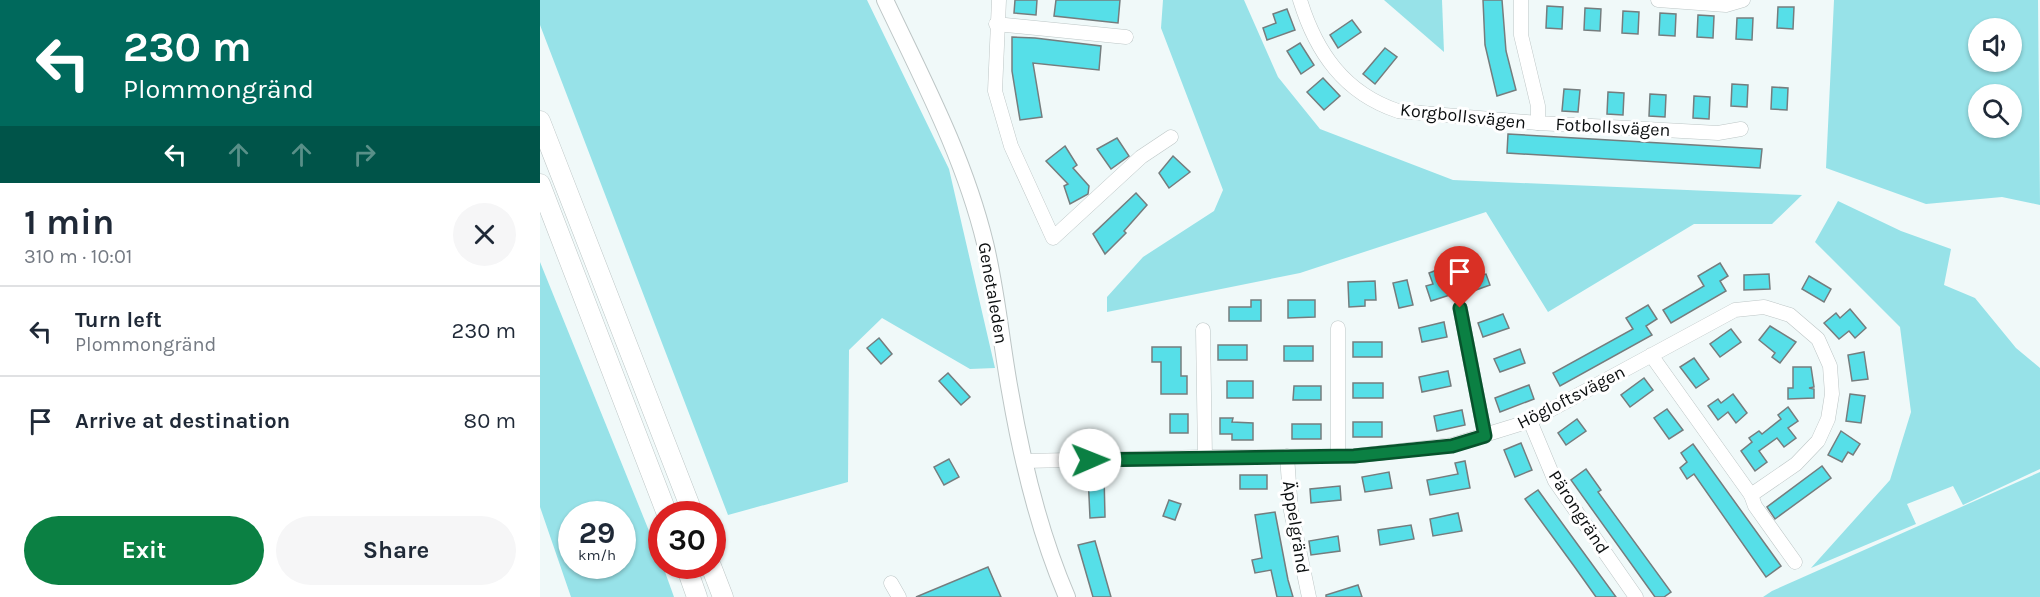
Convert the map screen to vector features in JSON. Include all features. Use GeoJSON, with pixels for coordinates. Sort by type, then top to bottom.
{"type":"FeatureCollection","features":[{"type":"Feature","properties":{"kind":"highway"},"geometry":{"type":"LineString","coordinates":[[540,121],[688,501]]}},
{"type":"Feature","properties":{"kind":"highway"},"geometry":{"type":"LineString","coordinates":[[540,184],[663,501]]}},
{"type":"Feature","properties":{"kind":"highway"},"geometry":{"type":"LineString","coordinates":[[691,579],[697,597]]}},
{"type":"Feature","properties":{"kind":"highway"},"geometry":{"type":"LineString","coordinates":[[716,579],[723,597]]}},
{"type":"Feature","properties":{"kind":"main road","name":"Genetaleden"},"geometry":{"type":"LineString","coordinates":[[885,0],[955,145],[974,200],[993,278],[1010,392],[1024,461],[1037,510],[1067,597]]}},
{"type":"Feature","properties":{"kind":"street"},"geometry":{"type":"LineString","coordinates":[[999,0],[994,82],[1001,117],[1033,198],[1053,238],[1142,157],[1171,136]]}},
{"type":"Feature","properties":{"kind":"street","name":"Korgbollsvägen"},"geometry":{"type":"LineString","coordinates":[[1300,0],[1311,33],[1337,72],[1361,94],[1378,105],[1398,111],[1538,123]]}},
{"type":"Feature","properties":{"kind":"street","name":"Fotbollsvägen"},"geometry":{"type":"LineString","coordinates":[[1521,0],[1521,35],[1538,106],[1538,123],[1718,133],[1741,129]]}},
{"type":"Feature","properties":{"kind":"street"},"geometry":{"type":"LineString","coordinates":[[1658,0],[1726,5],[1743,0]]}},
{"type":"Feature","properties":{"kind":"street"},"geometry":{"type":"LineString","coordinates":[[996,24],[1126,37]]}},
{"type":"Feature","properties":{"kind":"street","name":"Högloftsvägen"},"geometry":{"type":"LineString","coordinates":[[1024,461],[1205,456],[1338,456],[1452,446],[1530,422],[1735,310],[1764,307],[1790,315],[1818,339],[1830,366],[1832,394],[1828,419],[1818,441],[1796,464],[1751,495]]}},
{"type":"Feature","properties":{"kind":"street"},"geometry":{"type":"LineString","coordinates":[[1460,308],[1485,436]]}},
{"type":"Feature","properties":{"kind":"street"},"geometry":{"type":"LineString","coordinates":[[1338,328],[1338,456]]}},
{"type":"Feature","properties":{"kind":"street"},"geometry":{"type":"LineString","coordinates":[[1203,330],[1205,456]]}},
{"type":"Feature","properties":{"kind":"street"},"geometry":{"type":"LineString","coordinates":[[1651,355],[1751,495],[1755,506],[1795,562]]}},
{"type":"Feature","properties":{"kind":"street","name":"Pärongränd"},"geometry":{"type":"LineString","coordinates":[[1530,422],[1555,481],[1636,597]]}},
{"type":"Feature","properties":{"kind":"street","name":"Äppelgränd"},"geometry":{"type":"LineString","coordinates":[[1287,456],[1291,511],[1309,597]]}},
{"type":"Feature","properties":{"kind":"street"},"geometry":{"type":"LineString","coordinates":[[891,583],[899,597]]}},
{"type":"Feature","properties":{"kind":"shaded area"},"geometry":{"type":"Polygon","coordinates":[[[540,0],[867,0],[949,169],[995,368],[970,369],[882,318],[849,350],[848,482],[728,515],[726,501],[723,501],[540,25],[540,0]]]}},
{"type":"Feature","properties":{"kind":"shaded area"},"geometry":{"type":"Polygon","coordinates":[[[1163,0],[1244,0],[1278,77],[1320,129],[1453,180],[1802,195],[1772,224],[1694,224],[1548,312],[1486,212],[1300,273],[1107,312],[1107,297],[1143,257],[1214,211],[1223,190],[1161,28],[1163,0]]]}},
{"type":"Feature","properties":{"kind":"shaded area"},"geometry":{"type":"Polygon","coordinates":[[[1384,0],[1442,0],[1444,52],[1384,0]]]}},
{"type":"Feature","properties":{"kind":"shaded area"},"geometry":{"type":"Polygon","coordinates":[[[1834,0],[2038,0],[2040,205],[2002,197],[1926,204],[1826,168],[1834,0]]]}},
{"type":"Feature","properties":{"kind":"shaded area"},"geometry":{"type":"Polygon","coordinates":[[[1838,201],[1901,231],[1951,249],[1944,285],[1975,298],[2016,348],[2040,368],[2040,469],[1963,505],[1953,486],[1907,504],[1916,524],[1811,568],[1890,480],[1911,412],[1900,327],[1815,242],[1838,201]]]}},
{"type":"Feature","properties":{"kind":"shaded area"},"geometry":{"type":"Polygon","coordinates":[[[540,262],[648,528],[648,579],[668,579],[674,597],[571,597],[565,579],[636,579],[636,501],[558,501],[558,559],[540,507],[540,262]]]}},
{"type":"Feature","properties":{"kind":"shaded area"},"geometry":{"type":"Polygon","coordinates":[[[2040,472],[2040,597],[1763,597],[1772,591],[2040,472]]]}},
{"type":"Feature","properties":{"kind":"building"},"geometry":{"type":"Polygon","coordinates":[[[1015,0],[1037,0],[1036,15],[1014,13],[1015,0]]]}},
{"type":"Feature","properties":{"kind":"building"},"geometry":{"type":"Polygon","coordinates":[[[1056,0],[1120,0],[1118,23],[1054,16],[1056,0]]]}},
{"type":"Feature","properties":{"kind":"building"},"geometry":{"type":"Polygon","coordinates":[[[1483,0],[1502,0],[1506,51],[1516,90],[1497,96],[1485,45],[1483,0]]]}},
{"type":"Feature","properties":{"kind":"building"},"geometry":{"type":"Polygon","coordinates":[[[1547,6],[1563,7],[1562,29],[1546,28],[1547,6]]]}},
{"type":"Feature","properties":{"kind":"building"},"geometry":{"type":"Polygon","coordinates":[[[1778,7],[1794,7],[1793,29],[1777,28],[1778,7]]]}},
{"type":"Feature","properties":{"kind":"building"},"geometry":{"type":"Polygon","coordinates":[[[1585,8],[1601,9],[1600,31],[1584,30],[1585,8]]]}},
{"type":"Feature","properties":{"kind":"building"},"geometry":{"type":"Polygon","coordinates":[[[1287,9],[1295,30],[1267,40],[1263,28],[1276,23],[1273,14],[1287,9]]]}},
{"type":"Feature","properties":{"kind":"building"},"geometry":{"type":"Polygon","coordinates":[[[1623,11],[1639,12],[1638,34],[1622,33],[1623,11]]]}},
{"type":"Feature","properties":{"kind":"building"},"geometry":{"type":"Polygon","coordinates":[[[1660,13],[1676,14],[1675,36],[1659,35],[1660,13]]]}},
{"type":"Feature","properties":{"kind":"building"},"geometry":{"type":"Polygon","coordinates":[[[1698,15],[1714,16],[1713,38],[1697,37],[1698,15]]]}},
{"type":"Feature","properties":{"kind":"building"},"geometry":{"type":"Polygon","coordinates":[[[1737,18],[1753,18],[1752,40],[1736,39],[1737,18]]]}},
{"type":"Feature","properties":{"kind":"building"},"geometry":{"type":"Polygon","coordinates":[[[1352,20],[1361,32],[1338,48],[1330,35],[1352,20]]]}},
{"type":"Feature","properties":{"kind":"building"},"geometry":{"type":"Polygon","coordinates":[[[1012,37],[1101,46],[1099,70],[1033,63],[1042,117],[1020,120],[1012,71],[1012,37]]]}},
{"type":"Feature","properties":{"kind":"building"},"geometry":{"type":"Polygon","coordinates":[[[1300,43],[1314,65],[1301,74],[1287,51],[1300,43]]]}},
{"type":"Feature","properties":{"kind":"building"},"geometry":{"type":"Polygon","coordinates":[[[1385,48],[1397,57],[1375,84],[1363,74],[1385,48]]]}},
{"type":"Feature","properties":{"kind":"building"},"geometry":{"type":"Polygon","coordinates":[[[1323,78],[1340,96],[1324,110],[1307,92],[1323,78]]]}},
{"type":"Feature","properties":{"kind":"building"},"geometry":{"type":"Polygon","coordinates":[[[1732,84],[1748,85],[1747,107],[1731,106],[1732,84]]]}},
{"type":"Feature","properties":{"kind":"building"},"geometry":{"type":"Polygon","coordinates":[[[1772,87],[1788,88],[1787,110],[1771,109],[1772,87]]]}},
{"type":"Feature","properties":{"kind":"building"},"geometry":{"type":"Polygon","coordinates":[[[1564,89],[1580,90],[1578,112],[1562,111],[1564,89]]]}},
{"type":"Feature","properties":{"kind":"building"},"geometry":{"type":"Polygon","coordinates":[[[1608,92],[1624,93],[1623,115],[1607,114],[1608,92]]]}},
{"type":"Feature","properties":{"kind":"building"},"geometry":{"type":"Polygon","coordinates":[[[1650,94],[1666,95],[1665,117],[1649,116],[1650,94]]]}},
{"type":"Feature","properties":{"kind":"building"},"geometry":{"type":"Polygon","coordinates":[[[1694,96],[1710,97],[1709,119],[1693,118],[1694,96]]]}},
{"type":"Feature","properties":{"kind":"building"},"geometry":{"type":"Polygon","coordinates":[[[1508,134],[1762,149],[1760,168],[1507,153],[1508,134]]]}},
{"type":"Feature","properties":{"kind":"building"},"geometry":{"type":"Polygon","coordinates":[[[1117,138],[1129,156],[1111,169],[1097,149],[1117,138]]]}},
{"type":"Feature","properties":{"kind":"building"},"geometry":{"type":"Polygon","coordinates":[[[1065,146],[1077,165],[1073,168],[1089,186],[1088,194],[1070,204],[1064,186],[1068,184],[1046,161],[1065,146]]]}},
{"type":"Feature","properties":{"kind":"building"},"geometry":{"type":"Polygon","coordinates":[[[1173,156],[1190,172],[1169,188],[1159,173],[1173,156]]]}},
{"type":"Feature","properties":{"kind":"building"},"geometry":{"type":"Polygon","coordinates":[[[1136,193],[1147,205],[1124,231],[1126,233],[1105,254],[1093,234],[1136,193]]]}},
{"type":"Feature","properties":{"kind":"building"},"geometry":{"type":"Polygon","coordinates":[[[1474,256],[1481,275],[1486,274],[1490,285],[1476,290],[1472,279],[1451,287],[1453,294],[1431,301],[1426,286],[1433,284],[1429,273],[1474,256]]]}},
{"type":"Feature","properties":{"kind":"building"},"geometry":{"type":"Polygon","coordinates":[[[1720,263],[1728,276],[1720,281],[1726,291],[1671,323],[1663,310],[1704,286],[1698,276],[1720,263]]]}},
{"type":"Feature","properties":{"kind":"building"},"geometry":{"type":"Polygon","coordinates":[[[1769,274],[1770,289],[1744,290],[1744,275],[1769,274]]]}},
{"type":"Feature","properties":{"kind":"building"},"geometry":{"type":"Polygon","coordinates":[[[1809,276],[1831,289],[1824,302],[1802,289],[1809,276]]]}},
{"type":"Feature","properties":{"kind":"building"},"geometry":{"type":"Polygon","coordinates":[[[1407,280],[1413,305],[1399,308],[1393,283],[1407,280]]]}},
{"type":"Feature","properties":{"kind":"building"},"geometry":{"type":"Polygon","coordinates":[[[1375,281],[1376,300],[1365,300],[1365,306],[1349,307],[1348,282],[1375,281]]]}},
{"type":"Feature","properties":{"kind":"building"},"geometry":{"type":"Polygon","coordinates":[[[1251,300],[1261,300],[1261,321],[1229,321],[1229,307],[1251,307],[1251,300]]]}},
{"type":"Feature","properties":{"kind":"building"},"geometry":{"type":"Polygon","coordinates":[[[1288,300],[1315,300],[1315,317],[1288,318],[1288,300]]]}},
{"type":"Feature","properties":{"kind":"building"},"geometry":{"type":"Polygon","coordinates":[[[1648,305],[1657,319],[1646,326],[1652,335],[1560,386],[1553,373],[1633,329],[1626,318],[1648,305]]]}},
{"type":"Feature","properties":{"kind":"building"},"geometry":{"type":"Polygon","coordinates":[[[1850,309],[1866,328],[1855,338],[1849,331],[1839,339],[1824,323],[1836,313],[1840,318],[1850,309]]]}},
{"type":"Feature","properties":{"kind":"building"},"geometry":{"type":"Polygon","coordinates":[[[1503,314],[1509,328],[1483,337],[1478,323],[1503,314]]]}},
{"type":"Feature","properties":{"kind":"building"},"geometry":{"type":"Polygon","coordinates":[[[1444,322],[1447,337],[1422,342],[1419,328],[1444,322]]]}},
{"type":"Feature","properties":{"kind":"building"},"geometry":{"type":"Polygon","coordinates":[[[1770,326],[1796,342],[1780,363],[1772,357],[1775,353],[1759,340],[1770,326]]]}},
{"type":"Feature","properties":{"kind":"building"},"geometry":{"type":"Polygon","coordinates":[[[1731,329],[1741,342],[1720,357],[1710,344],[1731,329]]]}},
{"type":"Feature","properties":{"kind":"building"},"geometry":{"type":"Polygon","coordinates":[[[879,338],[892,354],[881,364],[867,348],[879,338]]]}},
{"type":"Feature","properties":{"kind":"building"},"geometry":{"type":"Polygon","coordinates":[[[1353,342],[1382,342],[1382,357],[1353,357],[1353,342]]]}},
{"type":"Feature","properties":{"kind":"building"},"geometry":{"type":"Polygon","coordinates":[[[1218,345],[1247,345],[1247,360],[1218,360],[1218,345]]]}},
{"type":"Feature","properties":{"kind":"building"},"geometry":{"type":"Polygon","coordinates":[[[1284,346],[1313,346],[1313,361],[1284,361],[1284,346]]]}},
{"type":"Feature","properties":{"kind":"building"},"geometry":{"type":"Polygon","coordinates":[[[1152,347],[1181,347],[1181,376],[1187,376],[1187,394],[1161,394],[1161,362],[1152,362],[1152,347]]]}},
{"type":"Feature","properties":{"kind":"building"},"geometry":{"type":"Polygon","coordinates":[[[1520,349],[1525,363],[1500,372],[1494,359],[1520,349]]]}},
{"type":"Feature","properties":{"kind":"building"},"geometry":{"type":"Polygon","coordinates":[[[1864,352],[1868,379],[1852,381],[1848,355],[1864,352]]]}},
{"type":"Feature","properties":{"kind":"building"},"geometry":{"type":"Polygon","coordinates":[[[1694,358],[1709,379],[1696,388],[1680,367],[1694,358]]]}},
{"type":"Feature","properties":{"kind":"building"},"geometry":{"type":"Polygon","coordinates":[[[1793,367],[1811,367],[1814,387],[1809,388],[1814,389],[1814,398],[1788,399],[1788,388],[1793,388],[1793,367]]]}},
{"type":"Feature","properties":{"kind":"building"},"geometry":{"type":"Polygon","coordinates":[[[1448,371],[1451,386],[1422,392],[1419,377],[1448,371]]]}},
{"type":"Feature","properties":{"kind":"building"},"geometry":{"type":"Polygon","coordinates":[[[948,373],[970,397],[961,405],[939,381],[948,373]]]}},
{"type":"Feature","properties":{"kind":"building"},"geometry":{"type":"Polygon","coordinates":[[[1644,378],[1653,390],[1630,407],[1621,395],[1644,378]]]}},
{"type":"Feature","properties":{"kind":"building"},"geometry":{"type":"Polygon","coordinates":[[[1227,381],[1253,381],[1253,398],[1227,398],[1227,381]]]}},
{"type":"Feature","properties":{"kind":"building"},"geometry":{"type":"Polygon","coordinates":[[[1353,383],[1383,383],[1383,398],[1353,398],[1353,383]]]}},
{"type":"Feature","properties":{"kind":"building"},"geometry":{"type":"Polygon","coordinates":[[[1529,385],[1534,399],[1500,412],[1495,398],[1529,385]]]}},
{"type":"Feature","properties":{"kind":"building"},"geometry":{"type":"Polygon","coordinates":[[[1294,386],[1321,386],[1321,400],[1293,400],[1294,386]]]}},
{"type":"Feature","properties":{"kind":"building"},"geometry":{"type":"Polygon","coordinates":[[[1733,394],[1747,413],[1736,423],[1728,412],[1718,420],[1708,406],[1718,399],[1721,403],[1733,394]]]}},
{"type":"Feature","properties":{"kind":"building"},"geometry":{"type":"Polygon","coordinates":[[[1850,394],[1865,396],[1861,423],[1846,421],[1850,394]]]}},
{"type":"Feature","properties":{"kind":"building"},"geometry":{"type":"Polygon","coordinates":[[[1788,407],[1798,421],[1788,428],[1796,438],[1784,447],[1777,438],[1759,451],[1767,462],[1755,471],[1741,451],[1752,442],[1749,438],[1759,431],[1762,434],[1781,419],[1778,415],[1788,407]]]}},
{"type":"Feature","properties":{"kind":"building"},"geometry":{"type":"Polygon","coordinates":[[[1667,409],[1683,430],[1669,439],[1654,418],[1667,409]]]}},
{"type":"Feature","properties":{"kind":"building"},"geometry":{"type":"Polygon","coordinates":[[[1462,410],[1465,425],[1437,431],[1434,416],[1462,410]]]}},
{"type":"Feature","properties":{"kind":"building"},"geometry":{"type":"Polygon","coordinates":[[[1170,414],[1188,414],[1188,433],[1170,433],[1170,414]]]}},
{"type":"Feature","properties":{"kind":"building"},"geometry":{"type":"Polygon","coordinates":[[[1220,418],[1233,418],[1232,422],[1253,423],[1253,440],[1232,440],[1232,434],[1220,434],[1220,418]]]}},
{"type":"Feature","properties":{"kind":"building"},"geometry":{"type":"Polygon","coordinates":[[[1577,419],[1586,431],[1566,445],[1558,433],[1577,419]]]}},
{"type":"Feature","properties":{"kind":"building"},"geometry":{"type":"Polygon","coordinates":[[[1353,422],[1382,422],[1382,437],[1353,437],[1353,422]]]}},
{"type":"Feature","properties":{"kind":"building"},"geometry":{"type":"Polygon","coordinates":[[[1292,424],[1321,424],[1321,439],[1292,439],[1292,424]]]}},
{"type":"Feature","properties":{"kind":"building"},"geometry":{"type":"Polygon","coordinates":[[[1841,431],[1860,444],[1853,455],[1848,452],[1842,462],[1828,455],[1841,431]]]}},
{"type":"Feature","properties":{"kind":"building"},"geometry":{"type":"Polygon","coordinates":[[[1521,443],[1532,470],[1515,477],[1504,450],[1521,443]]]}},
{"type":"Feature","properties":{"kind":"building"},"geometry":{"type":"Polygon","coordinates":[[[1693,444],[1781,566],[1766,577],[1694,474],[1687,479],[1680,468],[1687,462],[1681,453],[1693,444]]]}},
{"type":"Feature","properties":{"kind":"building"},"geometry":{"type":"Polygon","coordinates":[[[949,459],[959,477],[944,485],[934,467],[949,459]]]}},
{"type":"Feature","properties":{"kind":"building"},"geometry":{"type":"Polygon","coordinates":[[[1465,461],[1470,488],[1430,495],[1427,480],[1458,474],[1455,463],[1465,461]]]}},
{"type":"Feature","properties":{"kind":"building"},"geometry":{"type":"Polygon","coordinates":[[[1822,466],[1831,478],[1775,519],[1767,507],[1822,466]]]}},
{"type":"Feature","properties":{"kind":"building"},"geometry":{"type":"Polygon","coordinates":[[[1586,469],[1601,490],[1598,492],[1671,592],[1664,597],[1655,597],[1571,480],[1586,469]]]}},
{"type":"Feature","properties":{"kind":"building"},"geometry":{"type":"Polygon","coordinates":[[[1389,472],[1392,488],[1365,492],[1362,477],[1389,472]]]}},
{"type":"Feature","properties":{"kind":"building"},"geometry":{"type":"Polygon","coordinates":[[[1104,474],[1105,517],[1090,518],[1088,475],[1104,474]]]}},
{"type":"Feature","properties":{"kind":"building"},"geometry":{"type":"Polygon","coordinates":[[[1240,475],[1267,475],[1267,489],[1240,489],[1240,475]]]}},
{"type":"Feature","properties":{"kind":"building"},"geometry":{"type":"Polygon","coordinates":[[[1340,486],[1341,500],[1311,503],[1310,489],[1340,486]]]}},
{"type":"Feature","properties":{"kind":"building"},"geometry":{"type":"Polygon","coordinates":[[[1538,490],[1616,597],[1596,597],[1525,499],[1538,490]]]}},
{"type":"Feature","properties":{"kind":"building"},"geometry":{"type":"Polygon","coordinates":[[[1169,500],[1181,504],[1175,520],[1163,516],[1169,500]]]}},
{"type":"Feature","properties":{"kind":"building"},"geometry":{"type":"Polygon","coordinates":[[[1275,512],[1293,597],[1277,597],[1271,570],[1255,573],[1252,560],[1262,558],[1255,515],[1275,512]]]}},
{"type":"Feature","properties":{"kind":"building"},"geometry":{"type":"Polygon","coordinates":[[[1458,513],[1462,531],[1433,536],[1430,519],[1458,513]]]}},
{"type":"Feature","properties":{"kind":"building"},"geometry":{"type":"Polygon","coordinates":[[[1411,525],[1414,539],[1380,545],[1378,530],[1411,525]]]}},
{"type":"Feature","properties":{"kind":"building"},"geometry":{"type":"Polygon","coordinates":[[[1338,536],[1340,551],[1311,555],[1309,541],[1338,536]]]}},
{"type":"Feature","properties":{"kind":"building"},"geometry":{"type":"Polygon","coordinates":[[[1095,541],[1111,597],[1093,597],[1078,545],[1095,541]]]}},
{"type":"Feature","properties":{"kind":"building"},"geometry":{"type":"Polygon","coordinates":[[[988,567],[1001,597],[916,597],[988,567]]]}},
{"type":"Feature","properties":{"kind":"building"},"geometry":{"type":"Polygon","coordinates":[[[1358,585],[1362,597],[1326,597],[1326,595],[1358,585]]]}},
{"type":"Feature","properties":{"kind":"route"},"geometry":{"type":"LineString","coordinates":[[1090,460],[1205,456],[1354,456],[1452,446],[1485,436],[1460,308]]}}]}
